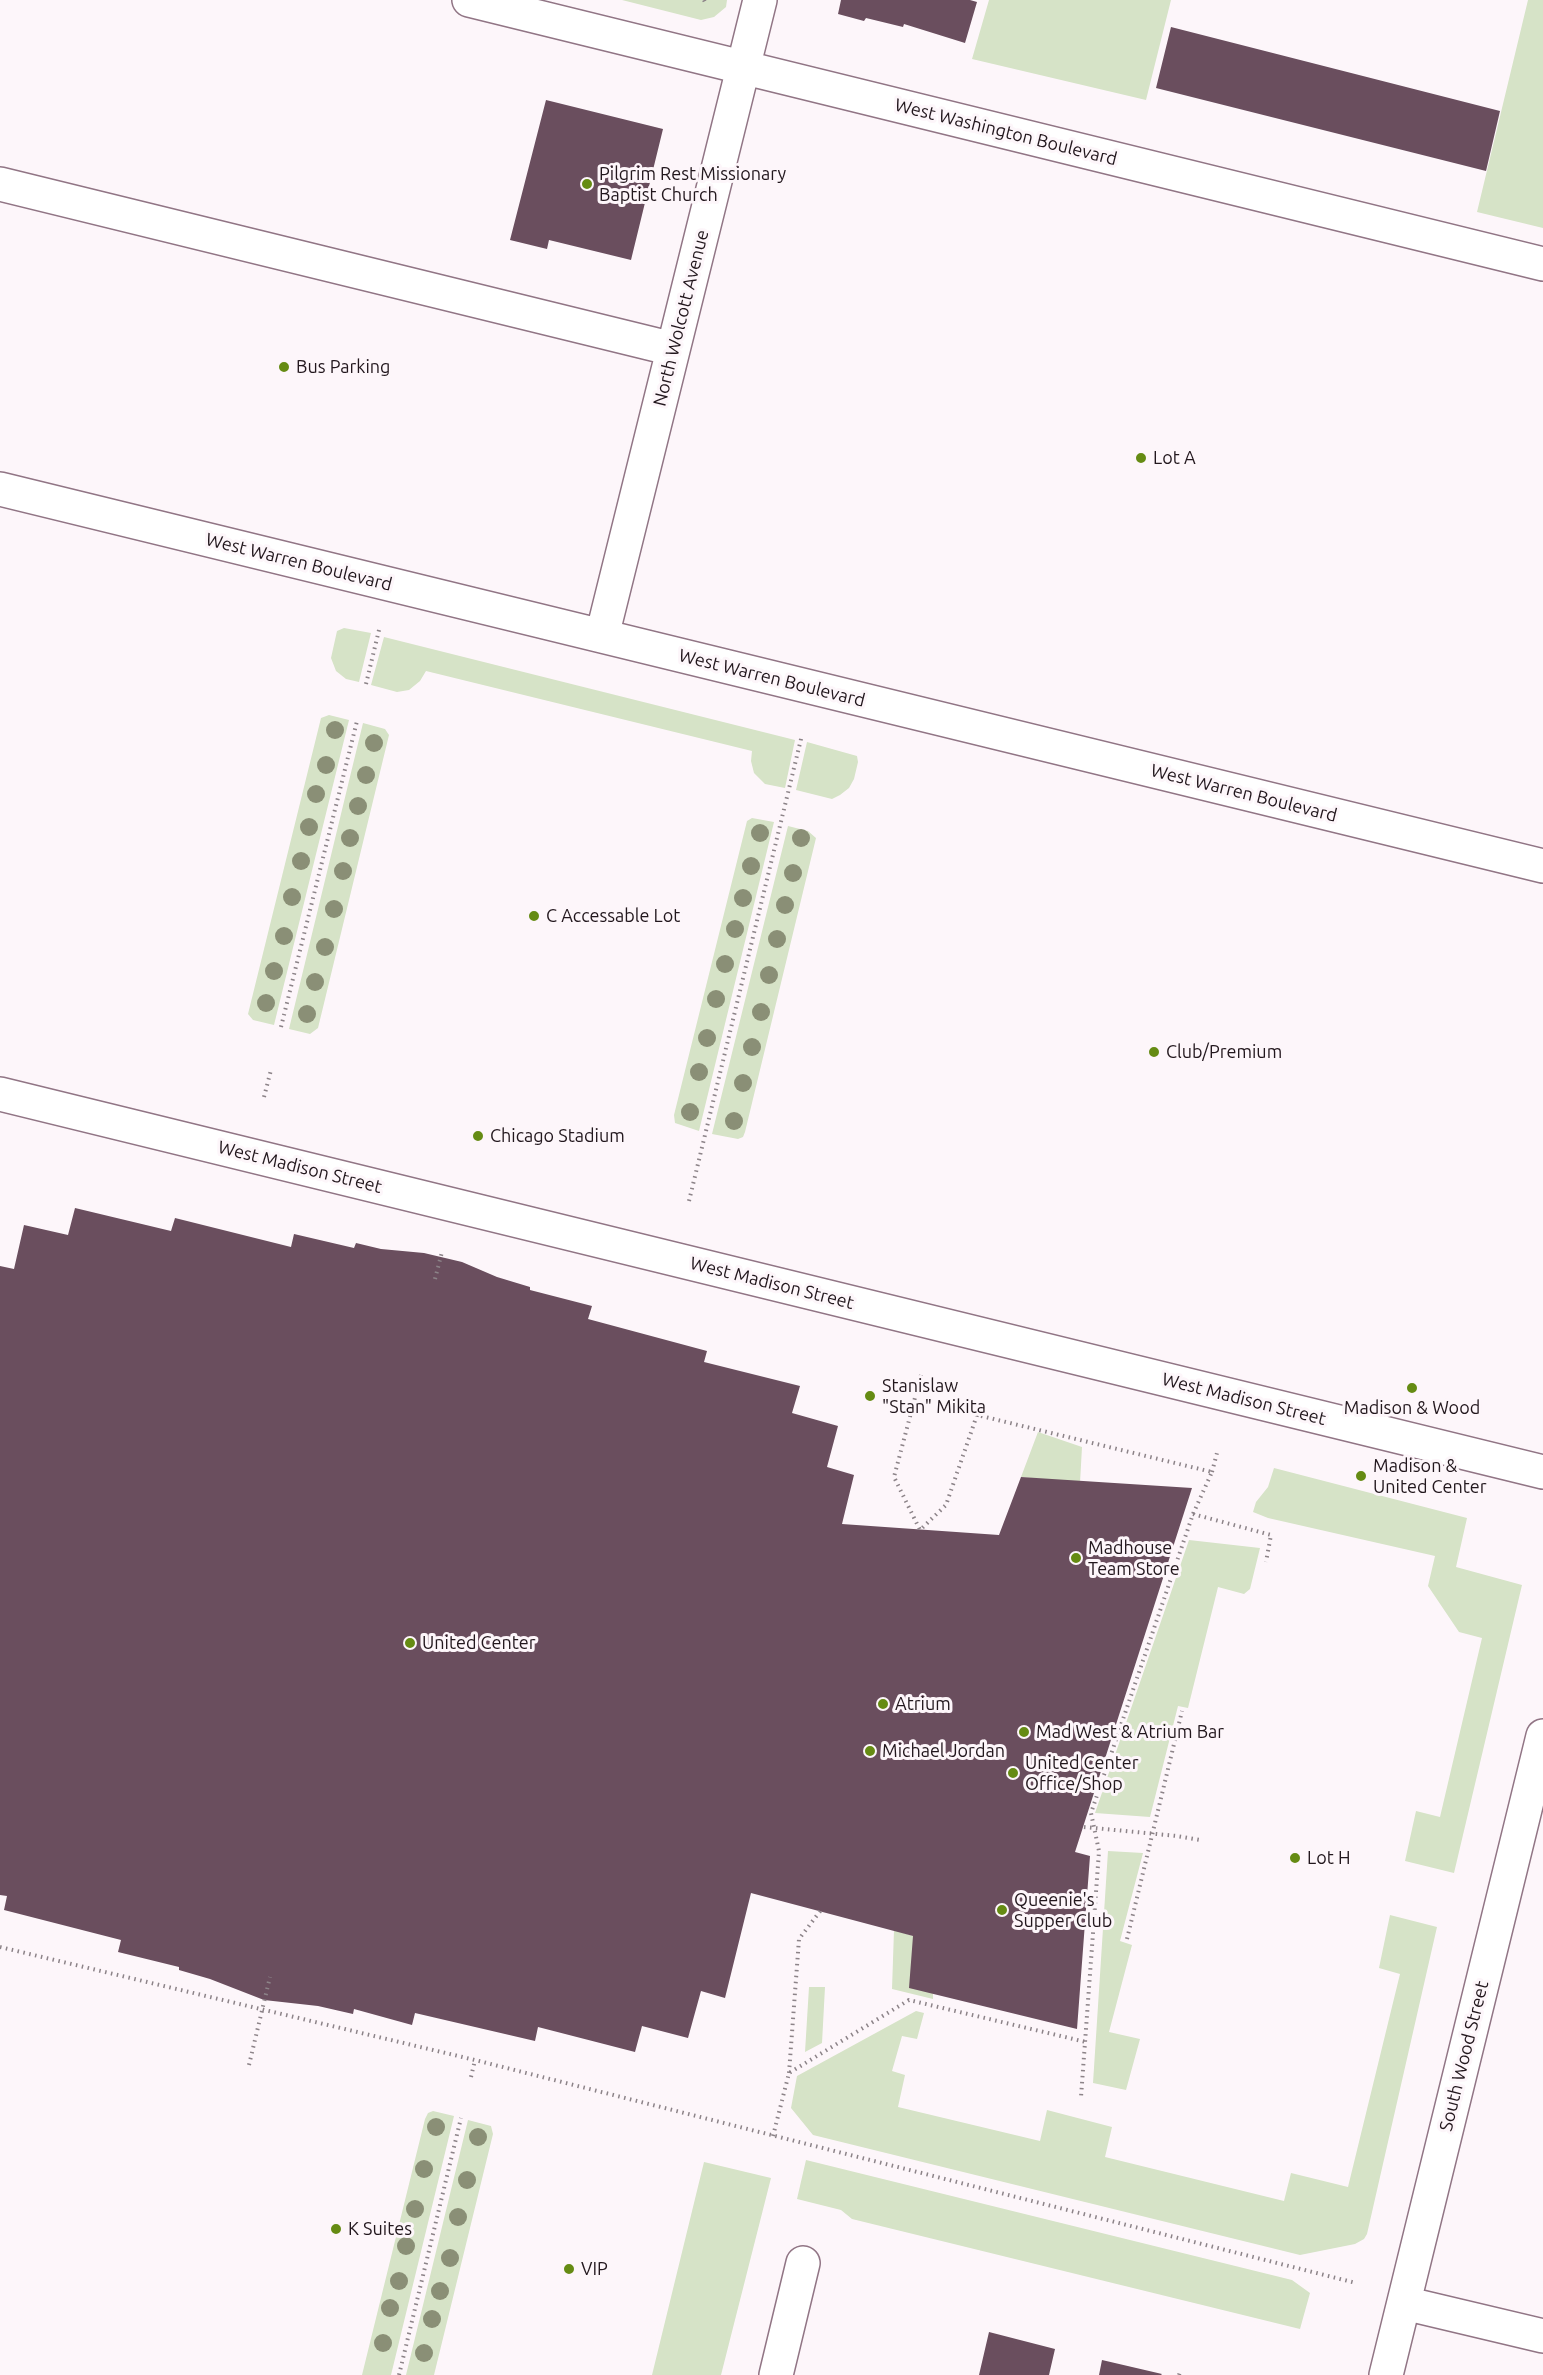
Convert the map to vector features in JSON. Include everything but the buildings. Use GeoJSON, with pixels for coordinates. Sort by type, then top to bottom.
{"type":"FeatureCollection","features":[{"type":"Feature","properties":{"kind":"street","name":"West Washington Boulevard"},"geometry":{"type":"LineString","coordinates":[[469,0],[1543,264]]}},
{"type":"Feature","properties":{"kind":"street","name":"North Wolcott Avenue"},"geometry":{"type":"LineString","coordinates":[[602,636],[760,0]]}},
{"type":"Feature","properties":{"kind":"street"},"geometry":{"type":"LineString","coordinates":[[0,184],[673,349]]}},
{"type":"Feature","properties":{"kind":"street","name":"West Warren Boulevard"},"geometry":{"type":"LineString","coordinates":[[0,489],[1543,866]]}},
{"type":"Feature","properties":{"kind":"street","name":"West Madison Street"},"geometry":{"type":"LineString","coordinates":[[0,1094],[1543,1472]]}},
{"type":"Feature","properties":{"kind":"street","name":"South Wood Street"},"geometry":{"type":"LineString","coordinates":[[1386,2375],[1543,1736]]}},
{"type":"Feature","properties":{"kind":"street"},"geometry":{"type":"LineString","coordinates":[[776,2375],[803,2263]]}},
{"type":"Feature","properties":{"kind":"street"},"geometry":{"type":"LineString","coordinates":[[1404,2302],[1543,2336]]}},
{"type":"Feature","properties":{"kind":"path"},"geometry":{"type":"LineString","coordinates":[[366,684],[379,630]]}},
{"type":"Feature","properties":{"kind":"path"},"geometry":{"type":"LineString","coordinates":[[281,1027],[357,721]]}},
{"type":"Feature","properties":{"kind":"path"},"geometry":{"type":"LineString","coordinates":[[689,1201],[802,735]]}},
{"type":"Feature","properties":{"kind":"path"},"geometry":{"type":"LineString","coordinates":[[264,1097],[271,1070]]}},
{"type":"Feature","properties":{"kind":"path"},"geometry":{"type":"LineString","coordinates":[[435,1279],[442,1252]]}},
{"type":"Feature","properties":{"kind":"path"},"geometry":{"type":"LineString","coordinates":[[921,1375],[894,1478],[920,1530],[946,1505],[977,1415],[1212,1472]]}},
{"type":"Feature","properties":{"kind":"path"},"geometry":{"type":"LineString","coordinates":[[1081,2097],[1100,1851],[1091,1813],[1193,1514],[1212,1472],[1218,1449]]}},
{"type":"Feature","properties":{"kind":"path"},"geometry":{"type":"LineString","coordinates":[[1193,1514],[1271,1535],[1266,1562]]}},
{"type":"Feature","properties":{"kind":"path"},"geometry":{"type":"LineString","coordinates":[[1127,1939],[1182,1711]]}},
{"type":"Feature","properties":{"kind":"path"},"geometry":{"type":"LineString","coordinates":[[1084,1827],[1200,1840]]}},
{"type":"Feature","properties":{"kind":"path"},"geometry":{"type":"LineString","coordinates":[[773,2136],[789,2073],[799,1939],[821,1910]]}},
{"type":"Feature","properties":{"kind":"path"},"geometry":{"type":"LineString","coordinates":[[0,1947],[475,2060],[1356,2283]]}},
{"type":"Feature","properties":{"kind":"path"},"geometry":{"type":"LineString","coordinates":[[249,2065],[270,1977]]}},
{"type":"Feature","properties":{"kind":"path"},"geometry":{"type":"LineString","coordinates":[[789,2073],[909,2000],[1086,2042]]}},
{"type":"Feature","properties":{"kind":"path"},"geometry":{"type":"LineString","coordinates":[[471,2077],[475,2060]]}},
{"type":"Feature","properties":{"kind":"path"},"geometry":{"type":"LineString","coordinates":[[399,2375],[461,2118]]}},
{"type":"Feature","properties":{"kind":"green space"},"geometry":{"type":"Polygon","coordinates":[[[622,0],[727,0],[726,7],[714,17],[701,20],[622,0]]]}},
{"type":"Feature","properties":{"kind":"green space"},"geometry":{"type":"Polygon","coordinates":[[[989,0],[1171,0],[1146,100],[972,59],[989,0]]]}},
{"type":"Feature","properties":{"kind":"green space"},"geometry":{"type":"Polygon","coordinates":[[[1528,0],[1543,0],[1543,228],[1477,212],[1528,0]]]}},
{"type":"Feature","properties":{"kind":"green space"},"geometry":{"type":"Polygon","coordinates":[[[344,628],[371,633],[359,682],[346,679],[336,671],[331,658],[337,631],[344,628]]]}},
{"type":"Feature","properties":{"kind":"green space"},"geometry":{"type":"Polygon","coordinates":[[[384,637],[795,740],[785,788],[765,784],[754,773],[751,761],[752,751],[426,671],[420,681],[409,690],[397,692],[371,685],[384,637]]]}},
{"type":"Feature","properties":{"kind":"green space"},"geometry":{"type":"Polygon","coordinates":[[[329,715],[349,720],[274,1025],[253,1020],[248,1014],[321,718],[329,715]]]}},
{"type":"Feature","properties":{"kind":"green space"},"geometry":{"type":"Polygon","coordinates":[[[363,723],[385,729],[389,735],[318,1028],[310,1034],[289,1029],[363,723]]]}},
{"type":"Feature","properties":{"kind":"green space"},"geometry":{"type":"Polygon","coordinates":[[[807,742],[857,756],[854,779],[849,788],[840,795],[832,799],[796,790],[807,742]]]}},
{"type":"Feature","properties":{"kind":"green space"},"geometry":{"type":"Polygon","coordinates":[[[752,818],[774,822],[699,1131],[675,1123],[674,1115],[747,821],[752,818]]]}},
{"type":"Feature","properties":{"kind":"green space"},"geometry":{"type":"Polygon","coordinates":[[[788,826],[808,831],[816,838],[745,1132],[743,1137],[738,1139],[712,1134],[788,826]]]}},
{"type":"Feature","properties":{"kind":"green space"},"geometry":{"type":"Polygon","coordinates":[[[1038,1432],[1082,1447],[1080,1483],[1021,1477],[1038,1432]]]}},
{"type":"Feature","properties":{"kind":"green space"},"geometry":{"type":"Polygon","coordinates":[[[1274,1468],[1467,1518],[1456,1567],[1522,1585],[1454,1873],[1405,1861],[1416,1811],[1440,1817],[1482,1638],[1459,1632],[1428,1586],[1435,1556],[1268,1518],[1253,1512],[1256,1502],[1268,1487],[1274,1468]]]}},
{"type":"Feature","properties":{"kind":"green space"},"geometry":{"type":"Polygon","coordinates":[[[1189,1540],[1260,1548],[1250,1589],[1244,1594],[1218,1587],[1188,1708],[1178,1706],[1150,1817],[1095,1813],[1189,1540]]]}},
{"type":"Feature","properties":{"kind":"green space"},"geometry":{"type":"Polygon","coordinates":[[[1108,1851],[1143,1853],[1120,1941],[1132,1945],[1109,2032],[1140,2039],[1126,2090],[1093,2083],[1108,1851]]]}},
{"type":"Feature","properties":{"kind":"green space"},"geometry":{"type":"Polygon","coordinates":[[[1390,1915],[1437,1927],[1367,2234],[1364,2239],[1355,2244],[1300,2255],[813,2135],[791,2108],[797,2076],[916,2011],[924,2013],[917,2039],[902,2036],[892,2071],[905,2075],[898,2107],[1040,2141],[1047,2110],[1112,2127],[1105,2157],[1284,2201],[1291,2173],[1348,2187],[1400,1974],[1379,1968],[1390,1915]]]}},
{"type":"Feature","properties":{"kind":"green space"},"geometry":{"type":"Polygon","coordinates":[[[894,1930],[913,1936],[933,1999],[892,1989],[894,1930]]]}},
{"type":"Feature","properties":{"kind":"green space"},"geometry":{"type":"Polygon","coordinates":[[[809,1987],[825,1987],[822,2043],[805,2052],[809,1987]]]}},
{"type":"Feature","properties":{"kind":"green space"},"geometry":{"type":"Polygon","coordinates":[[[433,2111],[454,2116],[391,2375],[362,2375],[425,2119],[428,2113],[433,2111]]]}},
{"type":"Feature","properties":{"kind":"green space"},"geometry":{"type":"Polygon","coordinates":[[[468,2120],[491,2126],[493,2134],[434,2375],[406,2375],[468,2120]]]}},
{"type":"Feature","properties":{"kind":"green space"},"geometry":{"type":"Polygon","coordinates":[[[806,2160],[1292,2280],[1310,2293],[1300,2329],[852,2219],[841,2210],[797,2199],[806,2160]]]}},
{"type":"Feature","properties":{"kind":"green space"},"geometry":{"type":"Polygon","coordinates":[[[704,2162],[771,2178],[721,2375],[652,2375],[704,2162]]]}},
{"type":"Feature","properties":{"kind":"place","name":"Pilgrim Rest Missionary Baptist Church"},"geometry":{"type":"Point","coordinates":[587,184]}},
{"type":"Feature","properties":{"kind":"place","name":"Bus Parking"},"geometry":{"type":"Point","coordinates":[284,367]}},
{"type":"Feature","properties":{"kind":"place","name":"Lot A"},"geometry":{"type":"Point","coordinates":[1141,458]}},
{"type":"Feature","properties":{"kind":"place","name":"C Accessable Lot"},"geometry":{"type":"Point","coordinates":[534,916]}},
{"type":"Feature","properties":{"kind":"place","name":"Club/Premium"},"geometry":{"type":"Point","coordinates":[1154,1052]}},
{"type":"Feature","properties":{"kind":"place","name":"Chicago Stadium"},"geometry":{"type":"Point","coordinates":[478,1136]}},
{"type":"Feature","properties":{"kind":"place","name":"Madison & Wood"},"geometry":{"type":"Point","coordinates":[1412,1388]}},
{"type":"Feature","properties":{"kind":"place","name":"Stanislaw \"Stan\" Mikita"},"geometry":{"type":"Point","coordinates":[870,1396]}},
{"type":"Feature","properties":{"kind":"place","name":"Madison & United Center"},"geometry":{"type":"Point","coordinates":[1361,1476]}},
{"type":"Feature","properties":{"kind":"place","name":"Madhouse Team Store"},"geometry":{"type":"Point","coordinates":[1076,1558]}},
{"type":"Feature","properties":{"kind":"place","name":"United Center"},"geometry":{"type":"Point","coordinates":[410,1643]}},
{"type":"Feature","properties":{"kind":"place","name":"Atrium"},"geometry":{"type":"Point","coordinates":[883,1704]}},
{"type":"Feature","properties":{"kind":"place","name":"Mad West & Atrium Bar"},"geometry":{"type":"Point","coordinates":[1024,1732]}},
{"type":"Feature","properties":{"kind":"place","name":"Michael Jordan"},"geometry":{"type":"Point","coordinates":[870,1751]}},
{"type":"Feature","properties":{"kind":"place","name":"United Center Office/Shop"},"geometry":{"type":"Point","coordinates":[1013,1773]}},
{"type":"Feature","properties":{"kind":"place","name":"Lot H"},"geometry":{"type":"Point","coordinates":[1295,1858]}},
{"type":"Feature","properties":{"kind":"place","name":"Queenie's Supper Club"},"geometry":{"type":"Point","coordinates":[1002,1910]}},
{"type":"Feature","properties":{"kind":"place","name":"K Suites"},"geometry":{"type":"Point","coordinates":[336,2229]}},
{"type":"Feature","properties":{"kind":"place","name":"VIP"},"geometry":{"type":"Point","coordinates":[569,2269]}}]}
